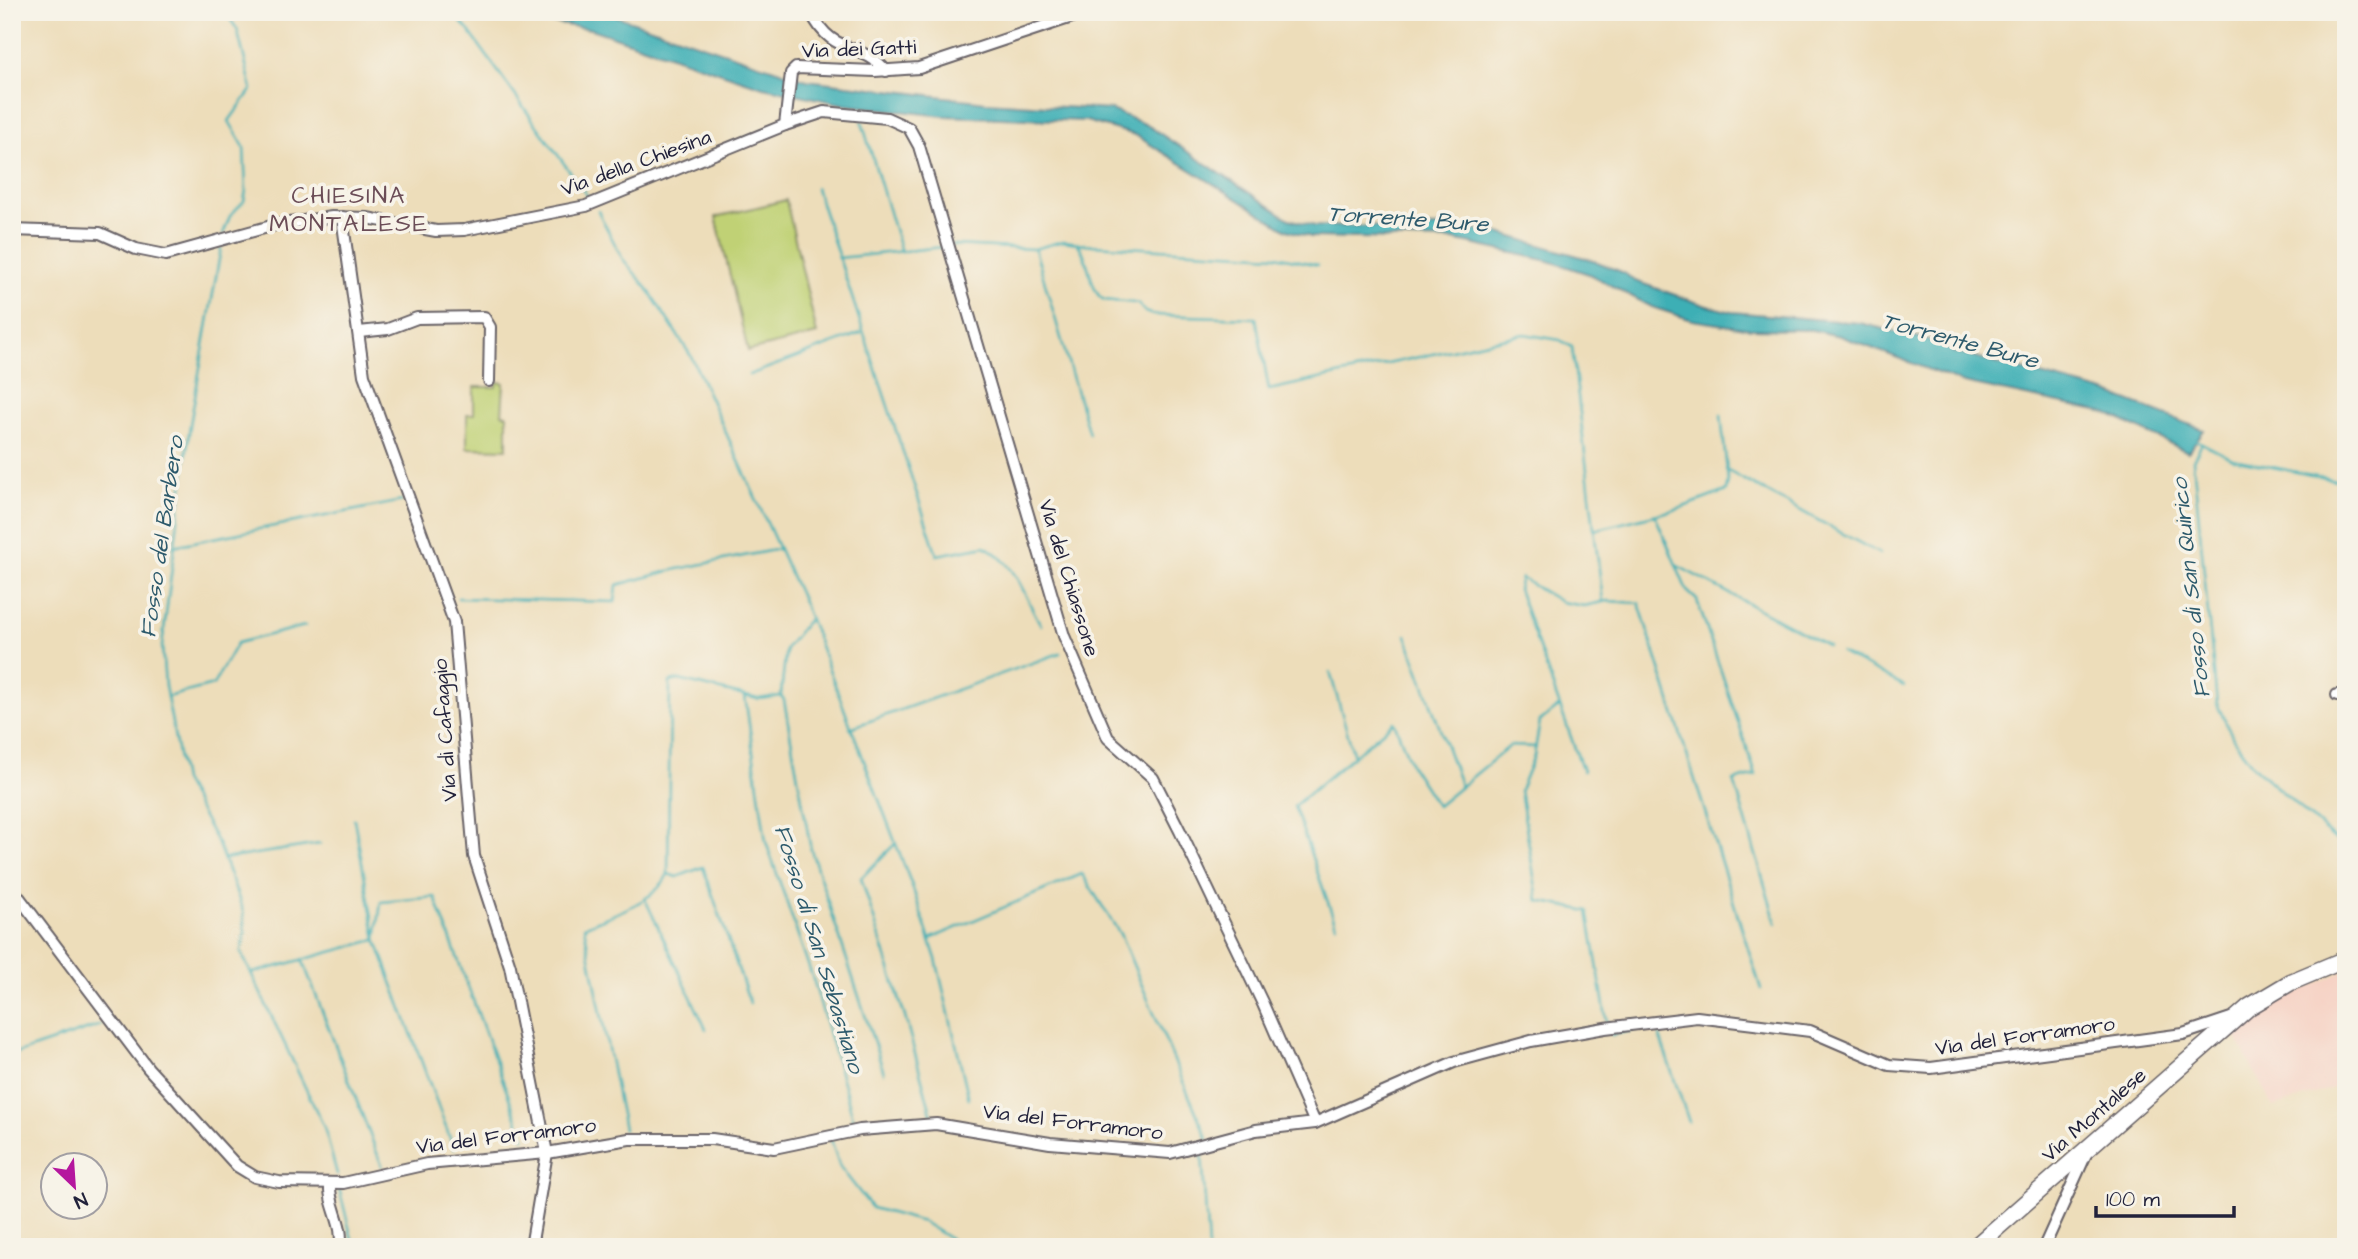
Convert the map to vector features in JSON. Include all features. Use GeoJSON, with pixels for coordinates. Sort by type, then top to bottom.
{"type":"FeatureCollection","features":[{"type":"Feature","properties":{"kind":"main road","name":"Via Montalese"},"geometry":{"type":"LineString","coordinates":[[1975,1247],[2239,1016],[2291,982],[2346,959]]}},
{"type":"Feature","properties":{"kind":"street"},"geometry":{"type":"LineString","coordinates":[[811,12],[833,42],[872,57],[886,71]]}},
{"type":"Feature","properties":{"kind":"street","name":"Via dei Gatti"},"geometry":{"type":"LineString","coordinates":[[785,125],[791,73],[799,67],[886,71],[929,66],[1087,12]]}},
{"type":"Feature","properties":{"kind":"street","name":"Via del Chiassone"},"geometry":{"type":"LineString","coordinates":[[785,125],[824,112],[887,118],[909,128],[919,146],[1072,658],[1108,738],[1153,778],[1263,1004],[1315,1123]]}},
{"type":"Feature","properties":{"kind":"street","name":"Via della Chiesina"},"geometry":{"type":"LineString","coordinates":[[12,230],[100,233],[136,249],[166,255],[275,225],[342,217],[456,231],[578,208],[725,152],[785,125]]}},
{"type":"Feature","properties":{"kind":"street","name":"Via di Cafaggio"},"geometry":{"type":"LineString","coordinates":[[342,217],[366,379],[453,617],[474,856],[510,966],[547,1153],[531,1247]]}},
{"type":"Feature","properties":{"kind":"street"},"geometry":{"type":"LineString","coordinates":[[359,332],[388,328],[417,318],[484,317],[490,330],[489,381]]}},
{"type":"Feature","properties":{"kind":"street","name":"Via del Forramoro"},"geometry":{"type":"LineString","coordinates":[[12,888],[148,1068],[237,1166],[255,1177],[279,1182],[351,1182],[427,1164],[547,1153],[629,1139],[712,1139],[774,1148],[860,1130],[936,1124],[1050,1143],[1170,1153],[1256,1130],[1315,1123],[1454,1062],[1531,1041],[1618,1026],[1697,1017],[1810,1031],[1889,1065],[1931,1068],[2183,1034],[2239,1016]]}},
{"type":"Feature","properties":{"kind":"street"},"geometry":{"type":"LineString","coordinates":[[2044,1247],[2089,1147]]}},
{"type":"Feature","properties":{"kind":"street"},"geometry":{"type":"LineString","coordinates":[[330,1183],[331,1201],[341,1233],[340,1247]]}},
{"type":"Feature","properties":{"kind":"shaded area"},"geometry":{"type":"Polygon","coordinates":[[[2346,970],[2346,1084],[2273,1107],[2233,1032],[2265,1008],[2346,970]]]}},
{"type":"Feature","properties":{"kind":"green space"},"geometry":{"type":"Polygon","coordinates":[[[786,200],[817,334],[748,351],[716,217],[786,200]]]}},
{"type":"Feature","properties":{"kind":"green space"},"geometry":{"type":"Polygon","coordinates":[[[497,382],[504,383],[502,414],[507,415],[507,449],[467,448],[467,414],[474,414],[474,387],[496,387],[497,382]]]}},
{"type":"Feature","properties":{"kind":"water"},"geometry":{"type":"Polygon","coordinates":[[[481,12],[610,14],[807,80],[986,102],[1111,110],[1147,125],[1289,219],[1315,226],[1456,227],[1499,233],[1595,261],[1624,273],[1635,281],[1704,305],[1732,312],[1860,323],[1937,342],[1953,352],[2105,392],[2204,430],[2188,452],[2106,413],[1964,383],[1840,336],[1812,330],[1751,329],[1692,320],[1652,307],[1589,274],[1549,261],[1453,240],[1311,237],[1287,230],[1135,135],[1086,121],[943,116],[847,105],[763,87],[591,29],[481,12]]]}},
{"type":"Feature","properties":{"kind":"waterway","name":"Fosso del Barbero"},"geometry":{"type":"LineString","coordinates":[[223,234],[230,216],[244,201],[246,190],[244,147],[229,121],[252,89],[237,29],[225,12]]}},
{"type":"Feature","properties":{"kind":"waterway"},"geometry":{"type":"LineString","coordinates":[[444,12],[457,18],[469,31],[588,197]]}},
{"type":"Feature","properties":{"kind":"waterway"},"geometry":{"type":"LineString","coordinates":[[862,122],[901,252]]}},
{"type":"Feature","properties":{"kind":"waterway"},"geometry":{"type":"LineString","coordinates":[[816,188],[937,555],[985,546],[997,554],[1019,581],[1041,625]]}},
{"type":"Feature","properties":{"kind":"waterway"},"geometry":{"type":"LineString","coordinates":[[598,211],[622,258],[647,288],[691,356],[804,604],[912,886],[936,959],[969,1099]]}},
{"type":"Feature","properties":{"kind":"waterway"},"geometry":{"type":"LineString","coordinates":[[953,245],[1034,249],[1063,241],[1276,256],[1318,265]]}},
{"type":"Feature","properties":{"kind":"waterway"},"geometry":{"type":"LineString","coordinates":[[1077,243],[1085,257],[1096,291],[1105,300],[1138,304],[1145,312],[1153,315],[1256,318],[1269,390],[1524,334],[1560,340],[1572,347],[1603,602]]}},
{"type":"Feature","properties":{"kind":"waterway"},"geometry":{"type":"LineString","coordinates":[[838,258],[943,247]]}},
{"type":"Feature","properties":{"kind":"waterway","name":"Fosso del Barbero"},"geometry":{"type":"LineString","coordinates":[[221,248],[190,425],[162,646],[165,686],[183,781],[218,844],[243,910],[245,932],[241,952],[324,1127],[337,1174]]}},
{"type":"Feature","properties":{"kind":"waterway"},"geometry":{"type":"LineString","coordinates":[[1035,249],[1089,434]]}},
{"type":"Feature","properties":{"kind":"waterway"},"geometry":{"type":"LineString","coordinates":[[749,375],[861,333]]}},
{"type":"Feature","properties":{"kind":"waterway"},"geometry":{"type":"LineString","coordinates":[[1594,530],[1678,509],[1726,491],[1728,481],[1721,415]]}},
{"type":"Feature","properties":{"kind":"waterway","name":"Torrente Bure"},"geometry":{"type":"LineString","coordinates":[[2194,439],[2233,459],[2346,482]]}},
{"type":"Feature","properties":{"kind":"waterway","name":"Fosso di San Quirico"},"geometry":{"type":"LineString","coordinates":[[2202,443],[2193,460],[2217,704],[2234,740],[2254,767],[2346,849]]}},
{"type":"Feature","properties":{"kind":"waterway"},"geometry":{"type":"LineString","coordinates":[[1726,470],[1880,554]]}},
{"type":"Feature","properties":{"kind":"waterway"},"geometry":{"type":"LineString","coordinates":[[173,546],[402,501]]}},
{"type":"Feature","properties":{"kind":"waterway"},"geometry":{"type":"LineString","coordinates":[[1655,515],[1687,591],[1697,600],[1756,775],[1734,781],[1776,923]]}},
{"type":"Feature","properties":{"kind":"waterway"},"geometry":{"type":"LineString","coordinates":[[458,598],[615,602],[617,585],[673,570],[779,549]]}},
{"type":"Feature","properties":{"kind":"waterway"},"geometry":{"type":"LineString","coordinates":[[1676,565],[1828,646]]}},
{"type":"Feature","properties":{"kind":"waterway"},"geometry":{"type":"LineString","coordinates":[[1583,771],[1518,589],[1521,578],[1561,602],[1584,606],[1607,601],[1639,603],[1761,989]]}},
{"type":"Feature","properties":{"kind":"waterway","name":"Fosso di San Sebastiano"},"geometry":{"type":"LineString","coordinates":[[781,695],[786,648],[808,620]]}},
{"type":"Feature","properties":{"kind":"waterway"},"geometry":{"type":"LineString","coordinates":[[167,697],[213,685],[237,643],[305,626]]}},
{"type":"Feature","properties":{"kind":"waterway"},"geometry":{"type":"LineString","coordinates":[[1406,635],[1461,787]]}},
{"type":"Feature","properties":{"kind":"waterway"},"geometry":{"type":"LineString","coordinates":[[850,728],[1060,653]]}},
{"type":"Feature","properties":{"kind":"waterway"},"geometry":{"type":"LineString","coordinates":[[1841,653],[1904,686]]}},
{"type":"Feature","properties":{"kind":"waterway"},"geometry":{"type":"LineString","coordinates":[[1330,672],[1354,756]]}},
{"type":"Feature","properties":{"kind":"waterway"},"geometry":{"type":"LineString","coordinates":[[624,1129],[584,927],[643,900],[662,884],[668,874],[670,682],[679,680],[758,699],[781,696]]}},
{"type":"Feature","properties":{"kind":"waterway","name":"Fosso di San Sebastiano"},"geometry":{"type":"LineString","coordinates":[[745,696],[766,842],[814,982],[856,1128]]}},
{"type":"Feature","properties":{"kind":"waterway"},"geometry":{"type":"LineString","coordinates":[[781,696],[784,700],[811,850],[884,1073]]}},
{"type":"Feature","properties":{"kind":"waterway"},"geometry":{"type":"LineString","coordinates":[[1560,706],[1540,721],[1534,756],[1520,790],[1538,901],[1588,911],[1607,1023]]}},
{"type":"Feature","properties":{"kind":"waterway"},"geometry":{"type":"LineString","coordinates":[[1336,925],[1294,806],[1394,722],[1412,767],[1437,806],[1510,746],[1536,747]]}},
{"type":"Feature","properties":{"kind":"waterway"},"geometry":{"type":"LineString","coordinates":[[354,819],[376,939],[454,1149]]}},
{"type":"Feature","properties":{"kind":"waterway"},"geometry":{"type":"LineString","coordinates":[[224,859],[320,844]]}},
{"type":"Feature","properties":{"kind":"waterway"},"geometry":{"type":"LineString","coordinates":[[895,844],[861,878],[905,1017],[933,1120]]}},
{"type":"Feature","properties":{"kind":"waterway"},"geometry":{"type":"LineString","coordinates":[[668,874],[677,877],[703,867],[750,1003]]}},
{"type":"Feature","properties":{"kind":"waterway"},"geometry":{"type":"LineString","coordinates":[[930,939],[1082,874],[1120,934],[1208,1140]]}},
{"type":"Feature","properties":{"kind":"waterway"},"geometry":{"type":"LineString","coordinates":[[376,939],[381,902],[435,897],[524,1138]]}},
{"type":"Feature","properties":{"kind":"waterway"},"geometry":{"type":"LineString","coordinates":[[645,899],[706,1029]]}},
{"type":"Feature","properties":{"kind":"waterway"},"geometry":{"type":"LineString","coordinates":[[253,973],[375,940]]}},
{"type":"Feature","properties":{"kind":"waterway"},"geometry":{"type":"LineString","coordinates":[[302,959],[382,1166]]}},
{"type":"Feature","properties":{"kind":"waterway"},"geometry":{"type":"LineString","coordinates":[[12,1055],[101,1025]]}},
{"type":"Feature","properties":{"kind":"waterway"},"geometry":{"type":"LineString","coordinates":[[1656,1026],[1689,1122]]}},
{"type":"Feature","properties":{"kind":"waterway"},"geometry":{"type":"LineString","coordinates":[[1610,1029],[1612,1035],[1637,1029]]}},
{"type":"Feature","properties":{"kind":"waterway","name":"Fosso di San Sebastiano"},"geometry":{"type":"LineString","coordinates":[[831,1140],[840,1167],[872,1208],[923,1222],[955,1242],[955,1247]]}},
{"type":"Feature","properties":{"kind":"waterway"},"geometry":{"type":"LineString","coordinates":[[1206,1146],[1202,1153],[1208,1247]]}},
{"type":"Feature","properties":{"kind":"waterway","name":"Fosso del Barbero"},"geometry":{"type":"LineString","coordinates":[[339,1188],[354,1247]]}},
{"type":"Feature","properties":{"kind":"district","name":"CHIESINA MONTALESE"},"geometry":{"type":"Point","coordinates":[349,210]}}]}
